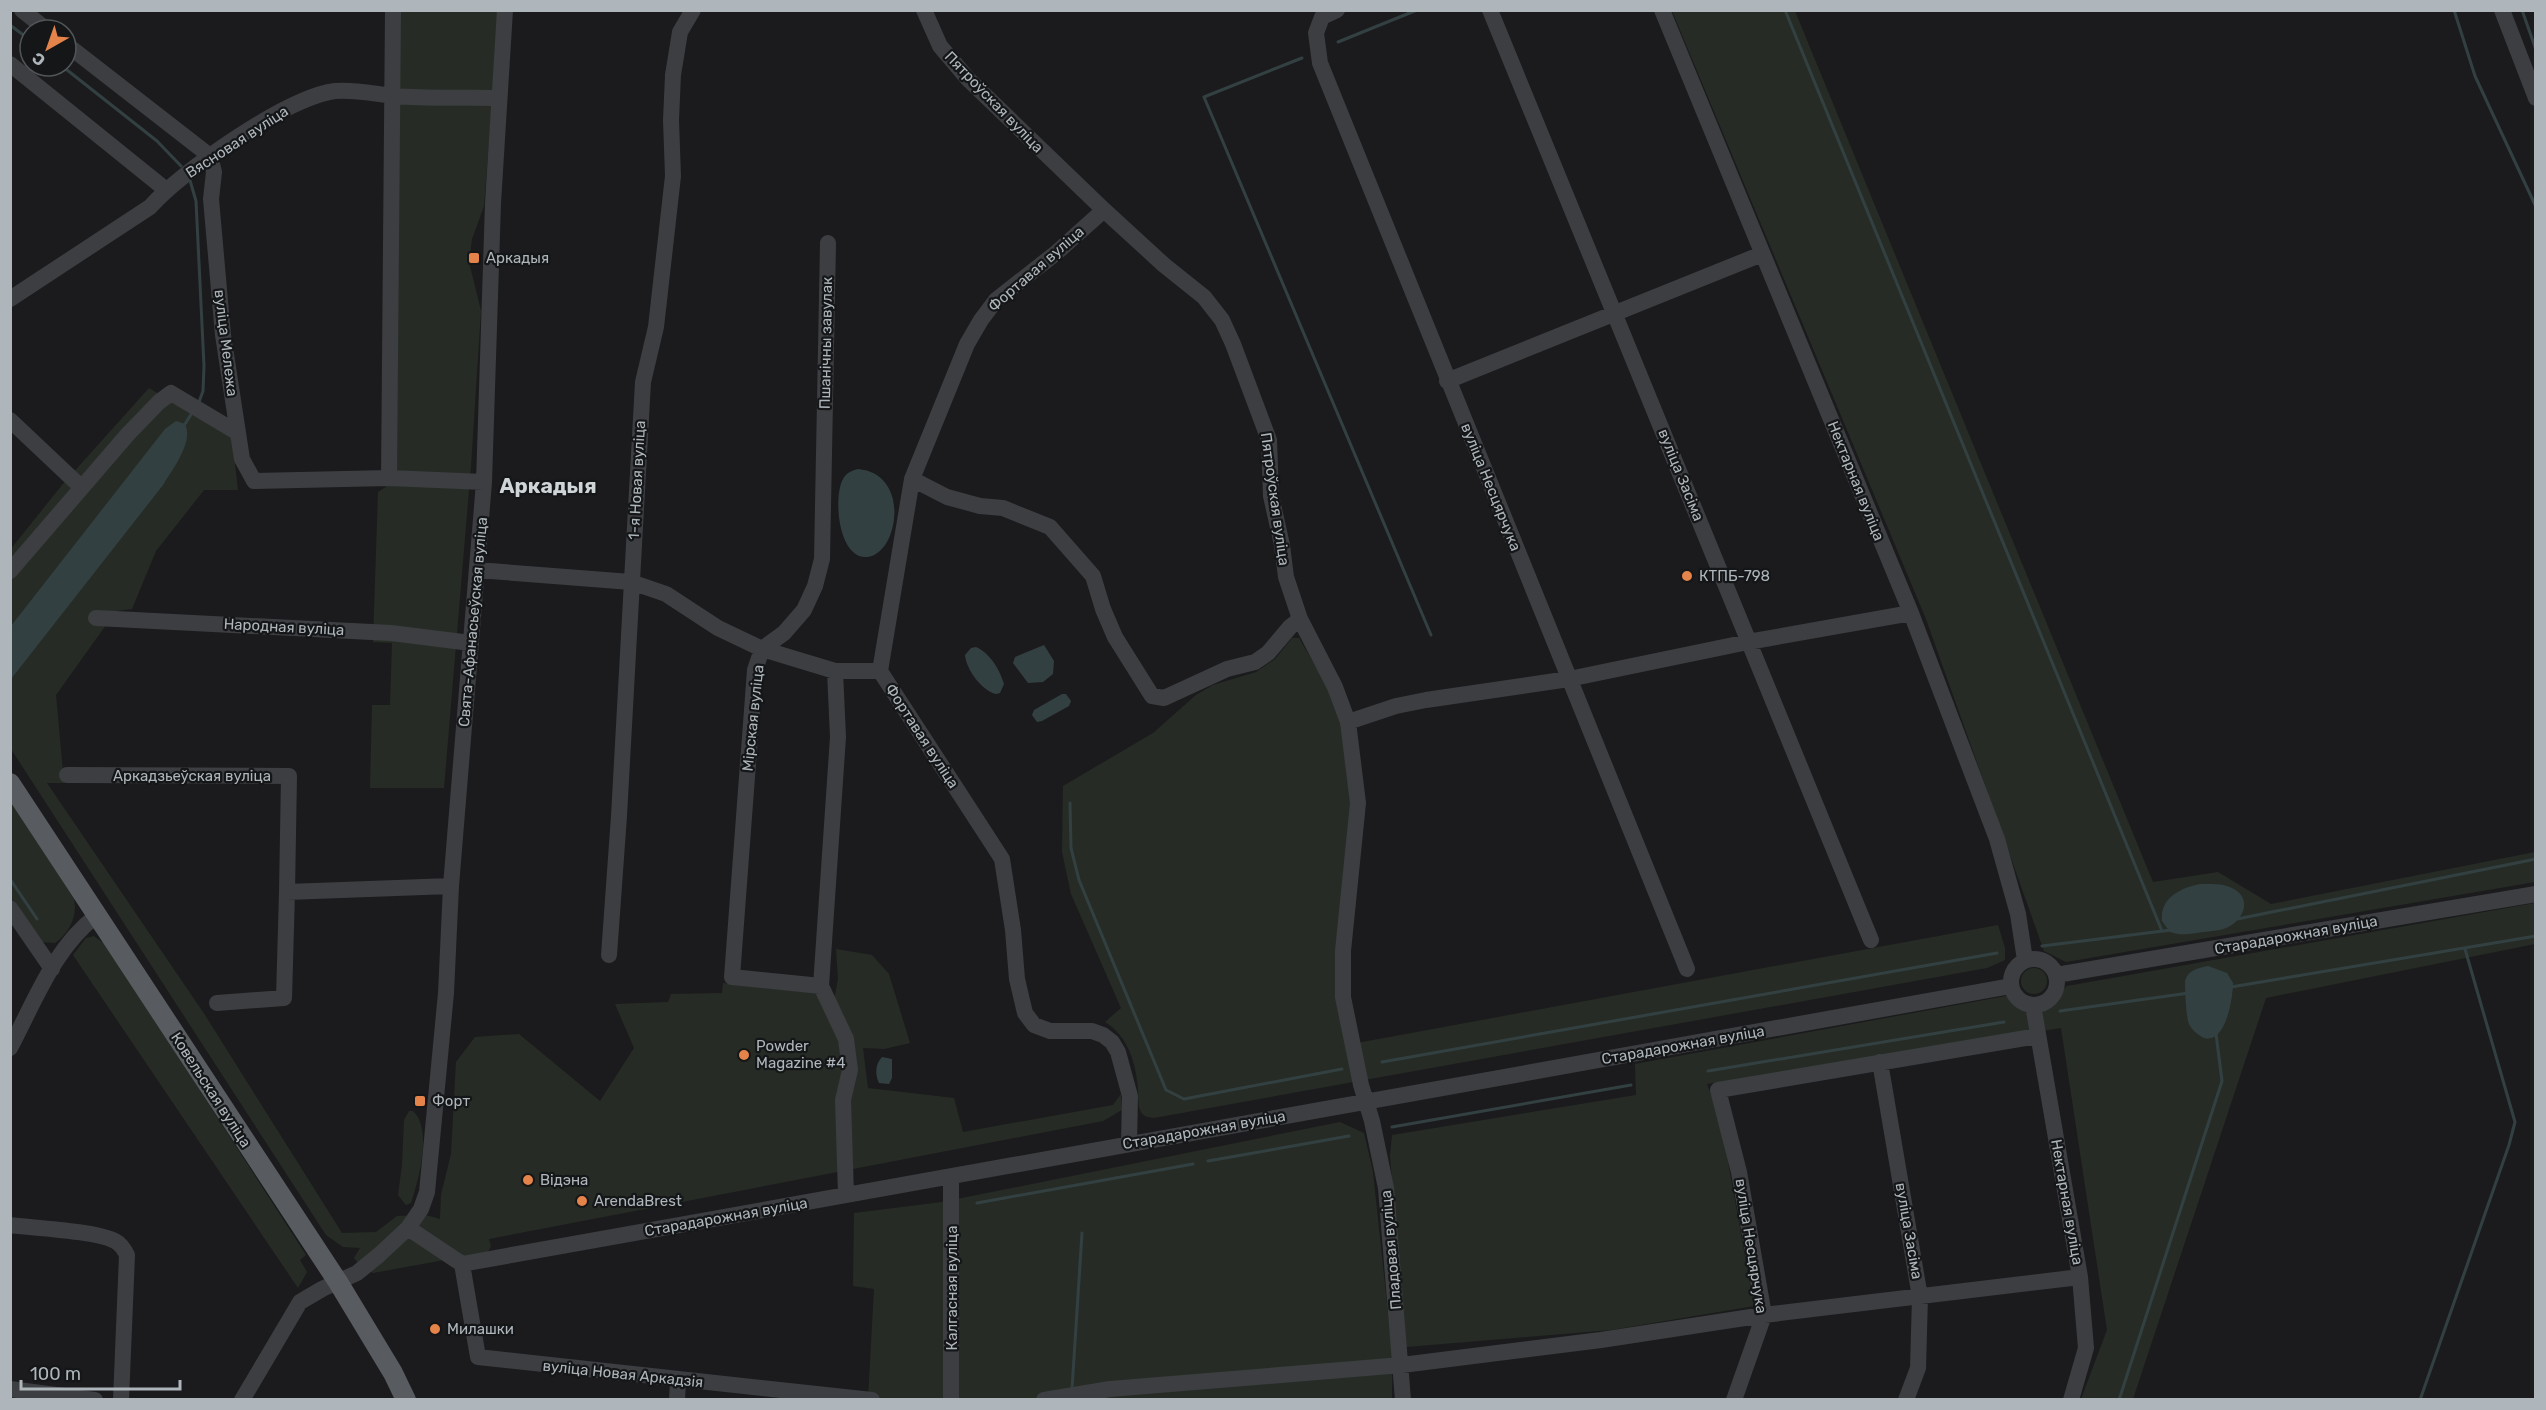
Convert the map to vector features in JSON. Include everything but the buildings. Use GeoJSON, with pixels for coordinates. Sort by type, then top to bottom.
{"type":"FeatureCollection","features":[{"type":"Feature","properties":{"kind":"main road","name":"Ковельская вуліца"},"geometry":{"type":"LineString","coordinates":[[10,783],[338,1282],[393,1373],[406,1400]]}},
{"type":"Feature","properties":{"kind":"street"},"geometry":{"type":"LineString","coordinates":[[389,478],[393,10]]}},
{"type":"Feature","properties":{"kind":"street","name":"Свята-Афанасьеўская вуліца"},"geometry":{"type":"LineString","coordinates":[[242,1400],[300,1302],[357,1273],[408,1228],[421,1209],[428,1192],[484,482],[492,238],[505,10]]}},
{"type":"Feature","properties":{"kind":"street","name":"1-я Новая вуліца"},"geometry":{"type":"LineString","coordinates":[[609,956],[643,382],[656,327],[673,176],[671,120],[673,75],[680,32],[693,10]]}},
{"type":"Feature","properties":{"kind":"street","name":"Пятроўская вуліца"},"geometry":{"type":"LineString","coordinates":[[924,10],[940,46],[968,79],[1104,210],[1164,265],[1204,297],[1222,320],[1233,344],[1269,440],[1271,496],[1282,545],[1286,577],[1300,619],[1335,687],[1348,722],[1358,803],[1343,951],[1342,997],[1367,1102]]}},
{"type":"Feature","properties":{"kind":"street","name":"вуліца Несцярчука"},"geometry":{"type":"LineString","coordinates":[[1336,10],[1322,17],[1316,33],[1320,63],[1687,969]]}},
{"type":"Feature","properties":{"kind":"street","name":"вуліца Засіма"},"geometry":{"type":"LineString","coordinates":[[1490,10],[1616,312],[1748,642],[1871,940]]}},
{"type":"Feature","properties":{"kind":"street","name":"Нектарная вуліца"},"geometry":{"type":"LineString","coordinates":[[1662,10],[1911,613],[1997,839],[2018,914],[2025,960]]}},
{"type":"Feature","properties":{"kind":"street"},"geometry":{"type":"LineString","coordinates":[[2502,10],[2535,98]]}},
{"type":"Feature","properties":{"kind":"street"},"geometry":{"type":"LineString","coordinates":[[78,53],[210,156]]}},
{"type":"Feature","properties":{"kind":"street"},"geometry":{"type":"LineString","coordinates":[[10,64],[165,189]]}},
{"type":"Feature","properties":{"kind":"street","name":"Вясновая вуліца"},"geometry":{"type":"LineString","coordinates":[[10,299],[150,207],[165,189],[210,156],[310,96],[366,91],[393,96],[499,98]]}},
{"type":"Feature","properties":{"kind":"street","name":"вуліца Мележа"},"geometry":{"type":"LineString","coordinates":[[210,156],[214,172],[211,200],[223,335],[242,459],[254,481],[389,478],[484,482]]}},
{"type":"Feature","properties":{"kind":"street","name":"Фортавая вуліца"},"geometry":{"type":"LineString","coordinates":[[1104,210],[1056,253],[996,300],[967,344],[912,479],[880,671],[1002,859],[1013,930],[1017,979],[1024,1013],[1034,1025],[1050,1031],[1092,1031],[1103,1035],[1112,1042],[1118,1052],[1130,1096],[1129,1143]]}},
{"type":"Feature","properties":{"kind":"street","name":"Пшанічны завулак"},"geometry":{"type":"LineString","coordinates":[[824,444],[828,243]]}},
{"type":"Feature","properties":{"kind":"street"},"geometry":{"type":"LineString","coordinates":[[1447,381],[1762,254]]}},
{"type":"Feature","properties":{"kind":"street"},"geometry":{"type":"LineString","coordinates":[[10,571],[81,487],[151,410],[171,393],[238,433]]}},
{"type":"Feature","properties":{"kind":"street"},"geometry":{"type":"LineString","coordinates":[[10,420],[81,487]]}},
{"type":"Feature","properties":{"kind":"street","name":"Мірская вуліца"},"geometry":{"type":"LineString","coordinates":[[821,986],[732,977],[755,670],[762,649],[784,633],[804,610],[815,586],[822,559],[824,444]]}},
{"type":"Feature","properties":{"kind":"street"},"geometry":{"type":"LineString","coordinates":[[912,479],[947,497],[980,506],[1003,508],[1050,527],[1093,576],[1115,637],[1152,696],[1164,698],[1227,669],[1255,662],[1269,653],[1290,627],[1300,619]]}},
{"type":"Feature","properties":{"kind":"street"},"geometry":{"type":"LineString","coordinates":[[477,570],[631,582],[666,594],[718,628],[762,649],[835,671],[880,671]]}},
{"type":"Feature","properties":{"kind":"street"},"geometry":{"type":"LineString","coordinates":[[1348,722],[1396,706],[1426,700],[1569,679],[1748,642],[1911,613]]}},
{"type":"Feature","properties":{"kind":"street","name":"Народная вуліца"},"geometry":{"type":"LineString","coordinates":[[96,618],[391,633],[471,643]]}},
{"type":"Feature","properties":{"kind":"street"},"geometry":{"type":"LineString","coordinates":[[835,671],[838,737],[821,986],[846,1039],[850,1070],[843,1100],[846,1195]]}},
{"type":"Feature","properties":{"kind":"street","name":"Аркадзьеўская вуліца"},"geometry":{"type":"LineString","coordinates":[[67,775],[289,776],[287,892]]}},
{"type":"Feature","properties":{"kind":"street"},"geometry":{"type":"LineString","coordinates":[[217,1003],[284,998],[287,892],[451,886]]}},
{"type":"Feature","properties":{"kind":"street","name":"Старадарожная вуліца"},"geometry":{"type":"LineString","coordinates":[[2056,975],[2535,894]]}},
{"type":"Feature","properties":{"kind":"street"},"geometry":{"type":"LineString","coordinates":[[10,908],[52,969]]}},
{"type":"Feature","properties":{"kind":"street"},"geometry":{"type":"LineString","coordinates":[[10,1048],[52,969],[74,936],[96,916]]}},
{"type":"Feature","properties":{"kind":"street"},"geometry":{"type":"LineString","coordinates":[[2025,960],[2042,960],[2052,967],[2056,975],[2057,984],[2053,995],[2044,1003],[2033,1005],[2020,1001],[2011,986],[2014,968],[2025,960]]}},
{"type":"Feature","properties":{"kind":"street","name":"Старадарожная вуліца"},"geometry":{"type":"LineString","coordinates":[[462,1264],[2011,986]]}},
{"type":"Feature","properties":{"kind":"street","name":"Нектарная вуліца"},"geometry":{"type":"LineString","coordinates":[[2033,1005],[2080,1277],[2086,1348],[2071,1400]]}},
{"type":"Feature","properties":{"kind":"street"},"geometry":{"type":"LineString","coordinates":[[1880,1062],[2038,1036]]}},
{"type":"Feature","properties":{"kind":"street","name":"вуліца Несцярчука"},"geometry":{"type":"LineString","coordinates":[[1734,1400],[1764,1315],[1739,1172],[1718,1090],[1880,1062]]}},
{"type":"Feature","properties":{"kind":"street","name":"вуліца Засіма"},"geometry":{"type":"LineString","coordinates":[[1880,1062],[1920,1297],[1918,1368],[1906,1400]]}},
{"type":"Feature","properties":{"kind":"street","name":"Пладовая вуліца"},"geometry":{"type":"LineString","coordinates":[[1367,1102],[1386,1188],[1402,1365],[1403,1400]]}},
{"type":"Feature","properties":{"kind":"street","name":"Калгасная вуліца"},"geometry":{"type":"LineString","coordinates":[[951,1177],[951,1400]]}},
{"type":"Feature","properties":{"kind":"street"},"geometry":{"type":"LineString","coordinates":[[10,1225],[99,1236],[114,1240],[122,1246],[127,1255],[121,1400]]}},
{"type":"Feature","properties":{"kind":"street"},"geometry":{"type":"LineString","coordinates":[[408,1228],[462,1264]]}},
{"type":"Feature","properties":{"kind":"street","name":"вуліца Новая Аркадзія"},"geometry":{"type":"LineString","coordinates":[[462,1264],[478,1357],[865,1399]]}},
{"type":"Feature","properties":{"kind":"street"},"geometry":{"type":"LineString","coordinates":[[1044,1400],[1110,1389],[1402,1365],[1601,1340],[1764,1315],[2080,1277]]}},
{"type":"Feature","properties":{"kind":"street"},"geometry":{"type":"LineString","coordinates":[[677,1400],[678,1380]]}},
{"type":"Feature","properties":{"kind":"street"},"geometry":{"type":"LineString","coordinates":[[10,1389],[95,1400]]}},
{"type":"Feature","properties":{"kind":"shaded area"},"geometry":{"type":"Polygon","coordinates":[[[400,11],[499,11],[484,206],[472,239],[469,262],[481,311],[471,466],[444,788],[370,788],[372,705],[390,705],[392,643],[373,642],[378,492],[395,481],[400,11]]]}},
{"type":"Feature","properties":{"kind":"shaded area"},"geometry":{"type":"Polygon","coordinates":[[[1672,11],[1795,11],[2153,882],[2218,872],[2271,904],[2535,852],[2535,882],[2066,962],[2044,951],[1926,619],[1672,11]]]}},
{"type":"Feature","properties":{"kind":"shaded area"},"geometry":{"type":"Polygon","coordinates":[[[149,388],[232,438],[238,490],[204,490],[156,551],[132,609],[116,611],[56,695],[64,783],[47,783],[205,1015],[342,1233],[376,1232],[397,1216],[426,1215],[440,1219],[441,1195],[451,1154],[456,1062],[475,1037],[519,1034],[600,1101],[634,1048],[615,1004],[668,1002],[671,994],[722,993],[723,983],[816,991],[834,1000],[838,979],[836,949],[872,955],[889,974],[910,1043],[884,1049],[863,1048],[868,1088],[954,1098],[963,1132],[1113,1105],[1121,1094],[1122,1110],[1103,1121],[489,1239],[491,1246],[488,1252],[373,1273],[362,1268],[354,1258],[360,1248],[343,1247],[326,1235],[11,749],[10,550],[62,485],[149,388]]]}},
{"type":"Feature","properties":{"kind":"shaded area"},"geometry":{"type":"Polygon","coordinates":[[[176,421],[185,424],[187,439],[181,456],[163,485],[11,679],[11,626],[165,429],[176,421]]]}},
{"type":"Feature","properties":{"kind":"shaded area"},"geometry":{"type":"Polygon","coordinates":[[[858,469],[875,474],[887,485],[893,499],[892,530],[878,553],[867,557],[857,555],[850,548],[840,526],[838,499],[840,488],[846,475],[858,469]]]}},
{"type":"Feature","properties":{"kind":"shaded area"},"geometry":{"type":"Polygon","coordinates":[[[1292,638],[1299,638],[1333,696],[1348,746],[1353,797],[1346,1045],[1998,925],[2005,948],[2005,960],[1987,968],[1154,1118],[1145,1116],[1139,1106],[1133,1060],[1120,1035],[1105,1022],[1121,1008],[1071,894],[1062,852],[1063,786],[1153,733],[1196,695],[1213,685],[1256,672],[1275,659],[1292,638]]]}},
{"type":"Feature","properties":{"kind":"shaded area"},"geometry":{"type":"Polygon","coordinates":[[[1044,645],[1054,661],[1053,674],[1043,682],[1028,683],[1013,663],[1015,657],[1044,645]]]}},
{"type":"Feature","properties":{"kind":"shaded area"},"geometry":{"type":"Polygon","coordinates":[[[976,647],[986,653],[1000,673],[1004,684],[1000,693],[996,694],[985,689],[968,667],[965,655],[971,648],[976,647]]]}},
{"type":"Feature","properties":{"kind":"shaded area"},"geometry":{"type":"Polygon","coordinates":[[[1066,694],[1071,701],[1069,706],[1037,722],[1032,715],[1034,710],[1066,694]]]}},
{"type":"Feature","properties":{"kind":"shaded area"},"geometry":{"type":"Polygon","coordinates":[[[10,799],[74,899],[75,912],[71,924],[55,943],[41,942],[11,898],[10,799]]]}},
{"type":"Feature","properties":{"kind":"shaded area"},"geometry":{"type":"Polygon","coordinates":[[[2200,884],[2224,885],[2237,891],[2244,901],[2240,917],[2231,925],[2220,930],[2186,934],[2170,932],[2162,921],[2164,906],[2179,891],[2200,884]]]}},
{"type":"Feature","properties":{"kind":"shaded area"},"geometry":{"type":"Polygon","coordinates":[[[2535,903],[2535,944],[2266,998],[2133,1399],[2081,1399],[2107,1330],[2061,1028],[1707,1084],[1720,1118],[1754,1306],[1611,1330],[1406,1347],[1390,1156],[1392,1135],[1636,1095],[1635,1064],[2006,996],[2023,1008],[2049,1005],[2067,986],[2535,903]]]}},
{"type":"Feature","properties":{"kind":"shaded area"},"geometry":{"type":"Polygon","coordinates":[[[94,936],[106,945],[306,1255],[300,1260],[307,1272],[298,1288],[73,955],[86,938],[94,936]]]}},
{"type":"Feature","properties":{"kind":"shaded area"},"geometry":{"type":"Polygon","coordinates":[[[2208,966],[2227,973],[2233,983],[2226,1020],[2217,1035],[2210,1038],[2200,1036],[2189,1024],[2185,985],[2186,977],[2191,972],[2208,966]]]}},
{"type":"Feature","properties":{"kind":"shaded area"},"geometry":{"type":"Polygon","coordinates":[[[2034,968],[2043,972],[2047,981],[2043,990],[2034,994],[2025,990],[2021,981],[2025,972],[2034,968]]]}},
{"type":"Feature","properties":{"kind":"shaded area"},"geometry":{"type":"Polygon","coordinates":[[[882,1057],[892,1059],[892,1078],[889,1084],[879,1083],[877,1077],[877,1066],[882,1057]]]}},
{"type":"Feature","properties":{"kind":"shaded area"},"geometry":{"type":"Polygon","coordinates":[[[409,1111],[413,1111],[419,1119],[423,1142],[417,1182],[411,1203],[406,1205],[398,1195],[404,1120],[409,1111]]]}},
{"type":"Feature","properties":{"kind":"shaded area"},"geometry":{"type":"Polygon","coordinates":[[[1340,1122],[1364,1133],[1373,1172],[1392,1351],[1392,1399],[868,1399],[874,1289],[853,1286],[854,1213],[942,1202],[1340,1122]]]}},
{"type":"Feature","properties":{"kind":"waterway"},"geometry":{"type":"LineString","coordinates":[[1338,42],[1417,10]]}},
{"type":"Feature","properties":{"kind":"waterway"},"geometry":{"type":"LineString","coordinates":[[1785,10],[2162,931]]}},
{"type":"Feature","properties":{"kind":"waterway"},"geometry":{"type":"LineString","coordinates":[[2454,10],[2475,76],[2536,207]]}},
{"type":"Feature","properties":{"kind":"waterway"},"geometry":{"type":"LineString","coordinates":[[2522,10],[2536,50]]}},
{"type":"Feature","properties":{"kind":"waterway"},"geometry":{"type":"LineString","coordinates":[[10,25],[18,31]]}},
{"type":"Feature","properties":{"kind":"waterway"},"geometry":{"type":"LineString","coordinates":[[1302,58],[1204,97],[1431,635]]}},
{"type":"Feature","properties":{"kind":"waterway"},"geometry":{"type":"LineString","coordinates":[[77,78],[157,141],[181,166]]}},
{"type":"Feature","properties":{"kind":"waterway"},"geometry":{"type":"LineString","coordinates":[[189,177],[196,201],[204,366],[203,391],[199,402]]}},
{"type":"Feature","properties":{"kind":"waterway"},"geometry":{"type":"LineString","coordinates":[[185,424],[192,413]]}},
{"type":"Feature","properties":{"kind":"waterway"},"geometry":{"type":"LineString","coordinates":[[1070,803],[1071,848],[1079,880],[1166,1090],[1184,1099],[1342,1069]]}},
{"type":"Feature","properties":{"kind":"waterway"},"geometry":{"type":"LineString","coordinates":[[2237,919],[2536,859]]}},
{"type":"Feature","properties":{"kind":"waterway"},"geometry":{"type":"LineString","coordinates":[[10,879],[37,919]]}},
{"type":"Feature","properties":{"kind":"waterway"},"geometry":{"type":"LineString","coordinates":[[2042,946],[2171,930]]}},
{"type":"Feature","properties":{"kind":"waterway"},"geometry":{"type":"LineString","coordinates":[[2231,987],[2536,936]]}},
{"type":"Feature","properties":{"kind":"waterway"},"geometry":{"type":"LineString","coordinates":[[2420,1400],[2515,1122],[2465,949]]}},
{"type":"Feature","properties":{"kind":"waterway"},"geometry":{"type":"LineString","coordinates":[[1382,1062],[1997,953]]}},
{"type":"Feature","properties":{"kind":"waterway"},"geometry":{"type":"LineString","coordinates":[[2060,1011],[2189,993]]}},
{"type":"Feature","properties":{"kind":"waterway"},"geometry":{"type":"LineString","coordinates":[[1708,1071],[2004,1022]]}},
{"type":"Feature","properties":{"kind":"waterway"},"geometry":{"type":"LineString","coordinates":[[2119,1400],[2222,1081],[2216,1034]]}},
{"type":"Feature","properties":{"kind":"waterway"},"geometry":{"type":"LineString","coordinates":[[1392,1127],[1631,1085]]}},
{"type":"Feature","properties":{"kind":"waterway"},"geometry":{"type":"LineString","coordinates":[[1208,1161],[1349,1136]]}},
{"type":"Feature","properties":{"kind":"waterway"},"geometry":{"type":"LineString","coordinates":[[977,1203],[1193,1164]]}},
{"type":"Feature","properties":{"kind":"waterway"},"geometry":{"type":"LineString","coordinates":[[1072,1389],[1082,1233]]}},
{"type":"Feature","properties":{"kind":"place","name":"Аркадыя"},"geometry":{"type":"Point","coordinates":[474,258]}},
{"type":"Feature","properties":{"kind":"place","name":"КТПБ-798"},"geometry":{"type":"Point","coordinates":[1687,576]}},
{"type":"Feature","properties":{"kind":"place","name":"Powder Magazine #4"},"geometry":{"type":"Point","coordinates":[744,1055]}},
{"type":"Feature","properties":{"kind":"place","name":"Форт"},"geometry":{"type":"Point","coordinates":[420,1101]}},
{"type":"Feature","properties":{"kind":"place","name":"Відэна"},"geometry":{"type":"Point","coordinates":[528,1180]}},
{"type":"Feature","properties":{"kind":"place","name":"ArendaBrest"},"geometry":{"type":"Point","coordinates":[582,1201]}},
{"type":"Feature","properties":{"kind":"place","name":"Милашки"},"geometry":{"type":"Point","coordinates":[435,1329]}},
{"type":"Feature","properties":{"kind":"district","name":"Аркадыя"},"geometry":{"type":"Point","coordinates":[548,486]}}]}
